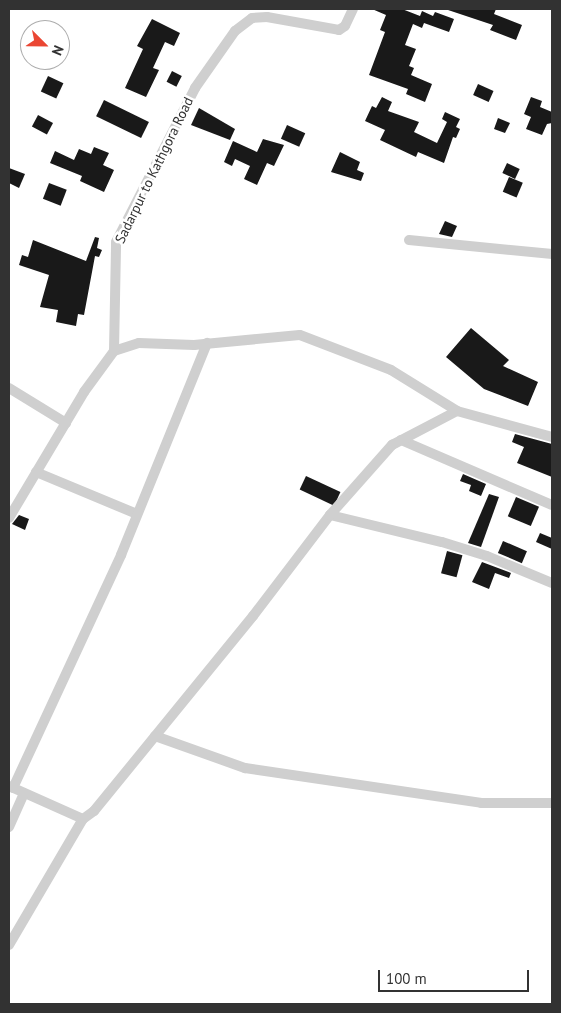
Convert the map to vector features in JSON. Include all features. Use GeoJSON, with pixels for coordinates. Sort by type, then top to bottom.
{"type":"FeatureCollection","features":[{"type":"Feature","properties":{"kind":"street","name":"Sadarpur to Kathgora Road"},"geometry":{"type":"LineString","coordinates":[[114,351],[116,242],[195,88],[235,31],[252,18],[267,16],[340,30],[345,26],[353,9]]}},
{"type":"Feature","properties":{"kind":"street"},"geometry":{"type":"LineString","coordinates":[[409,240],[552,254]]}},
{"type":"Feature","properties":{"kind":"street"},"geometry":{"type":"LineString","coordinates":[[9,518],[66,423],[114,351],[139,343],[207,343],[300,335],[391,370],[457,411],[552,437]]}},
{"type":"Feature","properties":{"kind":"street"},"geometry":{"type":"LineString","coordinates":[[83,819],[11,787],[137,514],[207,343]]}},
{"type":"Feature","properties":{"kind":"street"},"geometry":{"type":"LineString","coordinates":[[9,388],[66,423]]}},
{"type":"Feature","properties":{"kind":"street"},"geometry":{"type":"LineString","coordinates":[[9,945],[83,819],[155,736],[330,515],[392,445],[457,411]]}},
{"type":"Feature","properties":{"kind":"street"},"geometry":{"type":"LineString","coordinates":[[401,440],[552,505]]}},
{"type":"Feature","properties":{"kind":"street"},"geometry":{"type":"LineString","coordinates":[[36,472],[137,514]]}},
{"type":"Feature","properties":{"kind":"street"},"geometry":{"type":"LineString","coordinates":[[330,515],[451,544],[552,583]]}},
{"type":"Feature","properties":{"kind":"street"},"geometry":{"type":"LineString","coordinates":[[155,736],[246,768],[481,803],[552,803]]}},
{"type":"Feature","properties":{"kind":"street"},"geometry":{"type":"LineString","coordinates":[[9,827],[24,793]]}},
{"type":"Feature","properties":{"kind":"building"},"geometry":{"type":"Polygon","coordinates":[[[372,9],[402,9],[420,16],[422,11],[433,16],[435,12],[454,19],[449,32],[424,23],[422,28],[413,24],[405,45],[416,49],[409,66],[414,68],[411,75],[432,84],[425,102],[406,94],[408,89],[369,75],[385,32],[380,30],[386,15],[372,9]]]}},
{"type":"Feature","properties":{"kind":"building"},"geometry":{"type":"Polygon","coordinates":[[[445,9],[496,9],[494,14],[522,25],[516,40],[490,30],[493,25],[445,9]]]}},
{"type":"Feature","properties":{"kind":"building"},"geometry":{"type":"Polygon","coordinates":[[[152,19],[180,33],[174,46],[165,42],[153,68],[159,70],[146,97],[125,88],[143,49],[137,46],[152,19]]]}},
{"type":"Feature","properties":{"kind":"building"},"geometry":{"type":"Polygon","coordinates":[[[172,71],[182,76],[176,87],[167,82],[172,71]]]}},
{"type":"Feature","properties":{"kind":"building"},"geometry":{"type":"Polygon","coordinates":[[[48,76],[63,83],[56,99],[41,91],[48,76]]]}},
{"type":"Feature","properties":{"kind":"building"},"geometry":{"type":"Polygon","coordinates":[[[478,84],[494,91],[489,102],[473,95],[478,84]]]}},
{"type":"Feature","properties":{"kind":"building"},"geometry":{"type":"Polygon","coordinates":[[[382,97],[392,102],[388,111],[419,122],[414,132],[437,143],[447,122],[442,119],[445,112],[460,119],[456,127],[460,129],[456,138],[453,137],[444,163],[418,152],[416,157],[380,140],[385,130],[365,121],[372,106],[376,108],[382,97]]]}},
{"type":"Feature","properties":{"kind":"building"},"geometry":{"type":"Polygon","coordinates":[[[531,97],[542,101],[540,107],[552,112],[552,123],[547,124],[542,135],[526,129],[531,117],[524,114],[531,97]]]}},
{"type":"Feature","properties":{"kind":"building"},"geometry":{"type":"Polygon","coordinates":[[[104,100],[149,122],[141,138],[96,116],[104,100]]]}},
{"type":"Feature","properties":{"kind":"building"},"geometry":{"type":"Polygon","coordinates":[[[199,108],[235,129],[230,140],[191,125],[199,108]]]}},
{"type":"Feature","properties":{"kind":"building"},"geometry":{"type":"Polygon","coordinates":[[[38,115],[53,123],[47,134],[32,126],[38,115]]]}},
{"type":"Feature","properties":{"kind":"building"},"geometry":{"type":"Polygon","coordinates":[[[498,118],[510,123],[505,133],[494,129],[498,118]]]}},
{"type":"Feature","properties":{"kind":"building"},"geometry":{"type":"Polygon","coordinates":[[[287,125],[305,133],[299,147],[281,139],[287,125]]]}},
{"type":"Feature","properties":{"kind":"building"},"geometry":{"type":"Polygon","coordinates":[[[263,139],[284,145],[274,166],[267,163],[257,185],[244,179],[250,166],[235,159],[232,166],[224,162],[233,141],[257,152],[263,139]]]}},
{"type":"Feature","properties":{"kind":"building"},"geometry":{"type":"Polygon","coordinates":[[[94,147],[109,153],[103,165],[114,170],[104,192],[80,181],[82,176],[50,163],[55,151],[74,160],[79,149],[91,154],[94,147]]]}},
{"type":"Feature","properties":{"kind":"building"},"geometry":{"type":"Polygon","coordinates":[[[340,152],[360,162],[357,170],[364,173],[361,181],[331,172],[340,152]]]}},
{"type":"Feature","properties":{"kind":"building"},"geometry":{"type":"Polygon","coordinates":[[[507,163],[520,169],[515,179],[502,173],[507,163]]]}},
{"type":"Feature","properties":{"kind":"building"},"geometry":{"type":"Polygon","coordinates":[[[9,168],[25,174],[19,188],[9,183],[9,168]]]}},
{"type":"Feature","properties":{"kind":"building"},"geometry":{"type":"Polygon","coordinates":[[[509,177],[523,183],[517,198],[503,192],[509,177]]]}},
{"type":"Feature","properties":{"kind":"building"},"geometry":{"type":"Polygon","coordinates":[[[49,183],[67,190],[61,206],[43,199],[49,183]]]}},
{"type":"Feature","properties":{"kind":"building"},"geometry":{"type":"Polygon","coordinates":[[[445,221],[457,226],[452,237],[439,234],[445,221]]]}},
{"type":"Feature","properties":{"kind":"building"},"geometry":{"type":"Polygon","coordinates":[[[95,237],[99,238],[97,248],[102,250],[99,257],[95,256],[84,315],[78,314],[76,326],[56,322],[58,310],[40,307],[49,275],[19,265],[22,255],[28,257],[33,240],[86,261],[95,237]]]}},
{"type":"Feature","properties":{"kind":"building"},"geometry":{"type":"Polygon","coordinates":[[[471,328],[509,360],[503,366],[538,382],[528,406],[484,389],[446,357],[471,328]]]}},
{"type":"Feature","properties":{"kind":"building"},"geometry":{"type":"Polygon","coordinates":[[[515,434],[552,444],[552,477],[517,463],[524,447],[512,442],[515,434]]]}},
{"type":"Feature","properties":{"kind":"building"},"geometry":{"type":"Polygon","coordinates":[[[463,474],[486,484],[481,496],[469,491],[471,485],[460,481],[463,474]]]}},
{"type":"Feature","properties":{"kind":"building"},"geometry":{"type":"Polygon","coordinates":[[[306,476],[340,492],[334,506],[300,490],[306,476]]]}},
{"type":"Feature","properties":{"kind":"building"},"geometry":{"type":"Polygon","coordinates":[[[489,494],[499,497],[481,547],[468,543],[489,494]]]}},
{"type":"Feature","properties":{"kind":"building"},"geometry":{"type":"Polygon","coordinates":[[[516,497],[539,507],[531,526],[508,516],[516,497]]]}},
{"type":"Feature","properties":{"kind":"building"},"geometry":{"type":"Polygon","coordinates":[[[19,515],[29,519],[25,530],[12,524],[19,515]]]}},
{"type":"Feature","properties":{"kind":"building"},"geometry":{"type":"Polygon","coordinates":[[[540,533],[552,538],[552,549],[536,542],[540,533]]]}},
{"type":"Feature","properties":{"kind":"building"},"geometry":{"type":"Polygon","coordinates":[[[503,541],[527,551],[522,563],[498,553],[503,541]]]}},
{"type":"Feature","properties":{"kind":"building"},"geometry":{"type":"Polygon","coordinates":[[[447,551],[462,555],[457,577],[441,573],[447,551]]]}},
{"type":"Feature","properties":{"kind":"building"},"geometry":{"type":"Polygon","coordinates":[[[482,562],[511,573],[509,578],[495,573],[489,589],[472,582],[482,562]]]}}]}
